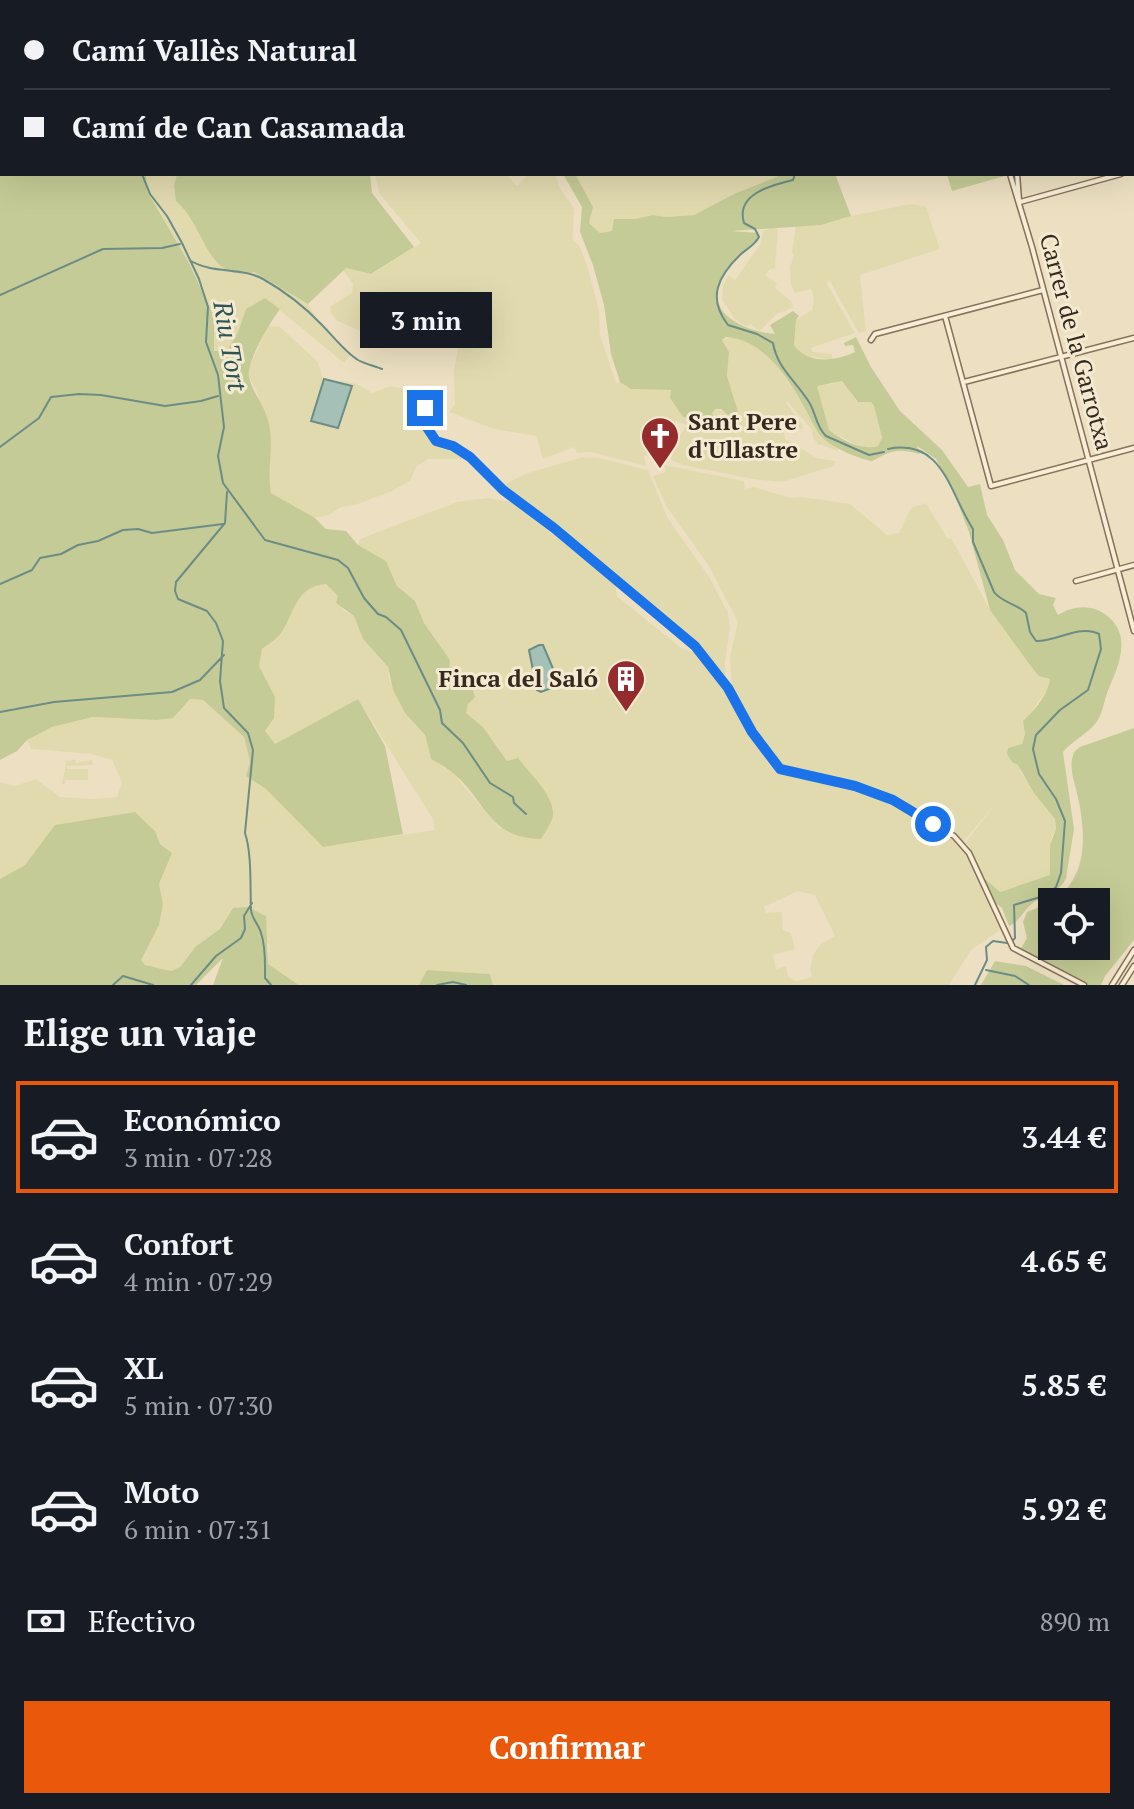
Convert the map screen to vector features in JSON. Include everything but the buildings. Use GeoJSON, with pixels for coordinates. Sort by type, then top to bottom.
{"type":"FeatureCollection","features":[{"type":"Feature","properties":{"kind":"street","name":"Carrer de la Garrotxa"},"geometry":{"type":"LineString","coordinates":[[1011,176],[1134,631]]}},
{"type":"Feature","properties":{"kind":"street","name":"Carrer de la Garrotxa"},"geometry":{"type":"LineString","coordinates":[[1017,176],[1020,202]]}},
{"type":"Feature","properties":{"kind":"street"},"geometry":{"type":"LineString","coordinates":[[1020,202],[1114,176]]}},
{"type":"Feature","properties":{"kind":"street"},"geometry":{"type":"LineString","coordinates":[[871,340],[875,334],[1043,290]]}},
{"type":"Feature","properties":{"kind":"street"},"geometry":{"type":"LineString","coordinates":[[945,316],[991,486],[1134,448]]}},
{"type":"Feature","properties":{"kind":"street"},"geometry":{"type":"LineString","coordinates":[[964,382],[1134,338]]}},
{"type":"Feature","properties":{"kind":"street"},"geometry":{"type":"LineString","coordinates":[[442,406],[425,408],[424,411],[426,426],[436,441],[453,446],[470,457],[503,490],[554,528],[687,639],[728,688],[772,762],[784,772],[847,784],[887,798],[958,839],[969,853],[1013,948],[1084,985]]}},
{"type":"Feature","properties":{"kind":"street"},"geometry":{"type":"LineString","coordinates":[[1076,581],[1134,565]]}},
{"type":"Feature","properties":{"kind":"street"},"geometry":{"type":"LineString","coordinates":[[1112,985],[1134,950]]}},
{"type":"Feature","properties":{"kind":"street"},"geometry":{"type":"LineString","coordinates":[[1122,985],[1134,966]]}},
{"type":"Feature","properties":{"kind":"shaded area"},"geometry":{"type":"Polygon","coordinates":[[[146,176],[176,176],[176,201],[187,210],[202,236],[308,304],[318,321],[351,354],[344,363],[265,298],[246,309],[227,351],[214,352],[214,317],[189,263],[147,191],[146,176]]]}},
{"type":"Feature","properties":{"kind":"shaded area"},"geometry":{"type":"Polygon","coordinates":[[[375,176],[508,176],[517,186],[526,176],[556,176],[574,208],[573,240],[580,247],[587,265],[599,310],[600,335],[616,383],[620,382],[631,389],[671,390],[670,398],[683,417],[712,412],[714,409],[739,415],[727,376],[729,352],[722,340],[733,337],[756,346],[775,363],[823,439],[839,447],[838,451],[818,444],[812,430],[788,402],[803,429],[786,428],[785,439],[817,458],[835,461],[834,466],[782,482],[683,465],[671,460],[675,443],[687,425],[676,421],[660,447],[644,456],[646,466],[590,452],[577,453],[574,447],[543,459],[536,436],[494,429],[449,412],[455,404],[454,371],[462,325],[433,323],[393,326],[387,333],[371,336],[336,320],[330,312],[331,306],[352,293],[353,284],[343,270],[372,274],[421,243],[379,193],[375,176]]]}},
{"type":"Feature","properties":{"kind":"shaded area"},"geometry":{"type":"Polygon","coordinates":[[[576,176],[779,176],[736,193],[694,215],[615,219],[612,231],[600,233],[589,223],[576,176]]]}},
{"type":"Feature","properties":{"kind":"shaded area"},"geometry":{"type":"Polygon","coordinates":[[[911,204],[926,207],[940,249],[860,275],[866,331],[859,333],[829,280],[827,284],[855,333],[811,348],[813,352],[832,354],[832,360],[801,355],[794,345],[796,320],[812,310],[814,298],[811,289],[795,293],[791,285],[790,267],[794,256],[796,225],[821,225],[911,204]]]}},
{"type":"Feature","properties":{"kind":"shaded area"},"geometry":{"type":"Polygon","coordinates":[[[778,229],[775,269],[770,269],[765,275],[777,283],[775,288],[794,307],[777,314],[760,331],[750,324],[746,327],[734,318],[722,299],[723,286],[728,275],[735,280],[761,243],[763,231],[778,229]]]}},
{"type":"Feature","properties":{"kind":"shaded area"},"geometry":{"type":"Polygon","coordinates":[[[268,326],[280,327],[318,362],[323,378],[357,384],[372,393],[390,386],[403,389],[434,443],[457,451],[468,459],[429,459],[417,466],[410,481],[392,491],[315,518],[271,493],[270,455],[257,392],[249,377],[249,368],[268,326]]]}},
{"type":"Feature","properties":{"kind":"shaded area"},"geometry":{"type":"Polygon","coordinates":[[[843,380],[857,402],[871,402],[874,406],[882,439],[878,447],[858,446],[829,430],[816,385],[843,380]]]}},
{"type":"Feature","properties":{"kind":"shaded area"},"geometry":{"type":"Polygon","coordinates":[[[583,457],[648,470],[667,517],[709,577],[728,613],[730,627],[726,682],[699,645],[686,633],[550,519],[505,486],[528,473],[583,457]]]}},
{"type":"Feature","properties":{"kind":"shaded area"},"geometry":{"type":"Polygon","coordinates":[[[664,465],[744,481],[745,489],[754,487],[791,498],[850,504],[887,535],[899,533],[911,508],[926,503],[947,538],[952,539],[990,610],[1039,676],[1050,679],[1049,687],[1025,721],[1021,744],[1015,747],[1021,773],[1055,819],[1050,875],[1000,892],[984,878],[966,842],[995,804],[964,841],[887,794],[778,765],[749,724],[732,692],[730,656],[738,622],[709,566],[666,506],[653,476],[666,472],[664,465]]]}},
{"type":"Feature","properties":{"kind":"shaded area"},"geometry":{"type":"Polygon","coordinates":[[[488,498],[512,502],[615,584],[617,596],[681,648],[697,654],[721,686],[774,771],[846,786],[880,798],[952,839],[964,851],[1000,930],[971,950],[949,985],[493,985],[490,974],[427,970],[419,985],[299,985],[268,964],[269,945],[233,908],[220,929],[196,946],[180,967],[171,971],[145,965],[140,960],[159,925],[163,904],[159,884],[172,853],[160,844],[155,831],[135,812],[56,825],[25,865],[0,879],[0,782],[15,786],[36,779],[60,797],[91,799],[117,797],[122,782],[112,760],[92,754],[31,749],[27,740],[52,727],[93,717],[156,720],[190,699],[203,700],[244,737],[250,762],[246,776],[266,789],[323,847],[434,830],[434,821],[358,699],[275,744],[264,731],[275,697],[259,666],[262,649],[280,634],[301,595],[312,585],[326,584],[338,596],[343,610],[354,616],[363,639],[388,667],[389,679],[405,713],[425,735],[431,759],[453,773],[500,829],[546,795],[533,779],[507,761],[483,727],[465,713],[468,704],[465,678],[449,671],[415,601],[397,586],[386,561],[358,545],[360,539],[457,502],[488,498]],[[798,891],[764,907],[766,913],[782,912],[783,930],[791,933],[795,949],[773,955],[776,969],[786,966],[788,977],[796,981],[812,977],[813,955],[820,945],[835,936],[815,895],[798,891]]]}},
{"type":"Feature","properties":{"kind":"shaded area"},"geometry":{"type":"Polygon","coordinates":[[[67,758],[68,762],[75,759],[76,763],[92,760],[93,765],[67,766],[67,769],[88,769],[88,780],[66,780],[62,784],[67,758]]]}},
{"type":"Feature","properties":{"kind":"green space"},"geometry":{"type":"Polygon","coordinates":[[[0,176],[146,176],[147,191],[189,263],[214,317],[214,351],[227,351],[246,309],[265,298],[280,309],[260,342],[249,370],[251,384],[266,414],[270,430],[271,493],[315,518],[326,529],[346,531],[358,545],[386,561],[397,586],[415,601],[424,623],[450,660],[449,671],[469,683],[475,697],[468,704],[466,713],[483,727],[507,761],[518,758],[546,793],[553,815],[541,839],[510,832],[490,816],[453,773],[431,759],[425,735],[405,713],[393,690],[388,667],[363,639],[354,616],[336,603],[338,596],[326,584],[302,595],[281,633],[262,649],[259,666],[275,697],[274,718],[265,731],[275,744],[358,699],[385,746],[403,834],[323,847],[266,789],[246,776],[250,762],[244,737],[203,700],[190,699],[173,718],[93,717],[52,727],[27,740],[17,751],[0,760],[0,176]]]}},
{"type":"Feature","properties":{"kind":"green space"},"geometry":{"type":"Polygon","coordinates":[[[176,176],[370,176],[372,193],[414,247],[371,274],[346,268],[308,304],[254,272],[238,273],[216,261],[176,201],[176,176]]]}},
{"type":"Feature","properties":{"kind":"green space"},"geometry":{"type":"Polygon","coordinates":[[[564,176],[576,176],[593,207],[589,223],[600,233],[612,231],[614,219],[694,215],[736,193],[779,176],[836,176],[851,216],[821,225],[731,231],[758,233],[759,237],[727,268],[716,295],[719,306],[726,315],[748,328],[775,334],[770,325],[793,311],[799,316],[794,345],[814,358],[839,358],[855,352],[853,345],[845,346],[844,343],[856,337],[871,367],[900,411],[942,450],[968,487],[980,484],[987,515],[1003,540],[1015,570],[1039,594],[1056,598],[1053,605],[1058,615],[1076,608],[1099,611],[1114,622],[1119,632],[1119,662],[1098,720],[1063,752],[1074,829],[1066,878],[1058,888],[1038,888],[1038,900],[1013,924],[1009,926],[1002,908],[993,901],[984,878],[1000,892],[1050,875],[1050,845],[1056,829],[1055,819],[1007,754],[1008,748],[1022,744],[1025,734],[1023,721],[1036,708],[1050,679],[1039,676],[990,610],[969,532],[936,459],[917,446],[920,454],[895,451],[872,461],[832,445],[817,431],[784,374],[764,353],[740,340],[726,337],[722,340],[729,352],[727,376],[739,415],[728,415],[721,409],[715,409],[712,413],[715,420],[706,422],[683,417],[670,398],[671,390],[631,389],[620,382],[611,354],[604,305],[580,232],[582,207],[564,176]],[[842,381],[817,386],[829,430],[858,446],[878,446],[882,438],[871,402],[858,402],[842,381]]]}},
{"type":"Feature","properties":{"kind":"green space"},"geometry":{"type":"Polygon","coordinates":[[[948,176],[1005,176],[952,191],[948,176]]]}},
{"type":"Feature","properties":{"kind":"green space"},"geometry":{"type":"Polygon","coordinates":[[[1134,728],[1134,940],[1101,985],[1085,985],[1039,960],[1110,960],[1110,888],[1067,888],[1082,854],[1082,826],[1072,773],[1074,752],[1080,747],[1134,728]]]}},
{"type":"Feature","properties":{"kind":"green space"},"geometry":{"type":"Polygon","coordinates":[[[135,812],[155,831],[160,844],[172,853],[159,884],[163,904],[159,925],[141,960],[145,965],[171,971],[180,967],[196,946],[220,929],[233,908],[248,907],[266,916],[268,964],[299,985],[213,985],[223,958],[196,985],[0,985],[0,879],[25,865],[55,825],[135,812]]]}},
{"type":"Feature","properties":{"kind":"green space"},"geometry":{"type":"Polygon","coordinates":[[[1038,908],[1038,960],[1020,950],[1027,938],[1023,922],[1027,912],[1038,908]]]}},
{"type":"Feature","properties":{"kind":"green space"},"geometry":{"type":"Polygon","coordinates":[[[995,961],[1026,966],[1064,985],[981,985],[995,961]]]}},
{"type":"Feature","properties":{"kind":"green space"},"geometry":{"type":"Polygon","coordinates":[[[427,970],[490,974],[493,985],[419,985],[427,970]]]}},
{"type":"Feature","properties":{"kind":"water"},"geometry":{"type":"Polygon","coordinates":[[[324,379],[352,386],[338,428],[311,421],[324,379]]]}},
{"type":"Feature","properties":{"kind":"water"},"geometry":{"type":"Polygon","coordinates":[[[543,645],[560,685],[541,692],[537,690],[529,650],[543,645]]]}},
{"type":"Feature","properties":{"kind":"waterway","name":"Riu Tort"},"geometry":{"type":"LineString","coordinates":[[143,176],[150,194],[182,243],[208,307],[206,342],[218,375],[224,427],[218,456],[223,483],[265,540],[338,560],[348,568],[364,598],[378,614],[401,630],[440,710],[442,723],[463,743],[490,783],[513,797],[514,803],[526,814]]}},
{"type":"Feature","properties":{"kind":"waterway"},"geometry":{"type":"LineString","coordinates":[[794,176],[793,180],[757,192],[745,205],[744,223],[755,229],[759,237],[721,279],[718,306],[728,325],[757,334],[773,343],[778,360],[809,402],[826,436],[869,455],[884,452]]}},
{"type":"Feature","properties":{"kind":"waterway"},"geometry":{"type":"LineString","coordinates":[[0,295],[103,249],[162,248],[180,244]]}},
{"type":"Feature","properties":{"kind":"waterway"},"geometry":{"type":"LineString","coordinates":[[191,261],[208,268],[246,273],[263,279],[287,294],[315,318],[353,357],[382,369]]}},
{"type":"Feature","properties":{"kind":"waterway","name":"Riu Tort"},"geometry":{"type":"LineString","coordinates":[[0,447],[39,418],[51,397],[101,395],[165,406],[218,396]]}},
{"type":"Feature","properties":{"kind":"waterway"},"geometry":{"type":"LineString","coordinates":[[888,449],[906,448],[921,452],[942,471],[973,529],[973,542],[994,592],[1026,613],[1030,632],[1036,641],[1084,631],[1099,634],[1101,649],[1088,690],[1060,710],[1036,735],[1033,749],[1039,774],[1056,799],[1065,821],[1061,873],[1056,887],[1047,895],[1014,905],[1015,938],[1012,941]]}},
{"type":"Feature","properties":{"kind":"waterway"},"geometry":{"type":"LineString","coordinates":[[227,492],[225,523],[176,582],[175,591],[178,599],[207,611],[216,623],[223,641],[220,681],[224,708],[248,733],[253,750],[245,833],[250,861],[251,910],[263,938],[265,978],[271,985]]}},
{"type":"Feature","properties":{"kind":"waterway"},"geometry":{"type":"LineString","coordinates":[[0,584],[32,570],[40,558],[61,554],[123,530],[138,529],[152,533],[223,524]]}},
{"type":"Feature","properties":{"kind":"waterway"},"geometry":{"type":"LineString","coordinates":[[0,712],[54,702],[172,692],[200,680],[224,655]]}},
{"type":"Feature","properties":{"kind":"waterway"},"geometry":{"type":"LineString","coordinates":[[191,985],[216,956],[241,938],[245,929],[244,916],[252,903]]}},
{"type":"Feature","properties":{"kind":"waterway"},"geometry":{"type":"LineString","coordinates":[[975,985],[987,960],[986,947],[993,941],[1007,943]]}},
{"type":"Feature","properties":{"kind":"waterway"},"geometry":{"type":"LineString","coordinates":[[986,970],[1015,976],[1029,985]]}},
{"type":"Feature","properties":{"kind":"waterway"},"geometry":{"type":"LineString","coordinates":[[113,985],[123,976],[153,985]]}},
{"type":"Feature","properties":{"kind":"waterway"},"geometry":{"type":"LineString","coordinates":[[437,985],[453,982],[466,985]]}},
{"type":"Feature","properties":{"kind":"place","name":"Sant Pere d'Ullastre"},"geometry":{"type":"Point","coordinates":[660,470]}},
{"type":"Feature","properties":{"kind":"place","name":"Finca del Saló"},"geometry":{"type":"Point","coordinates":[626,713]}},
{"type":"Feature","properties":{"kind":"route"},"geometry":{"type":"LineString","coordinates":[[425,408],[426,426],[436,441],[453,446],[470,457],[503,490],[554,528],[695,646],[728,688],[752,732],[780,769],[786,773],[855,786],[893,800],[933,824]]}}]}
